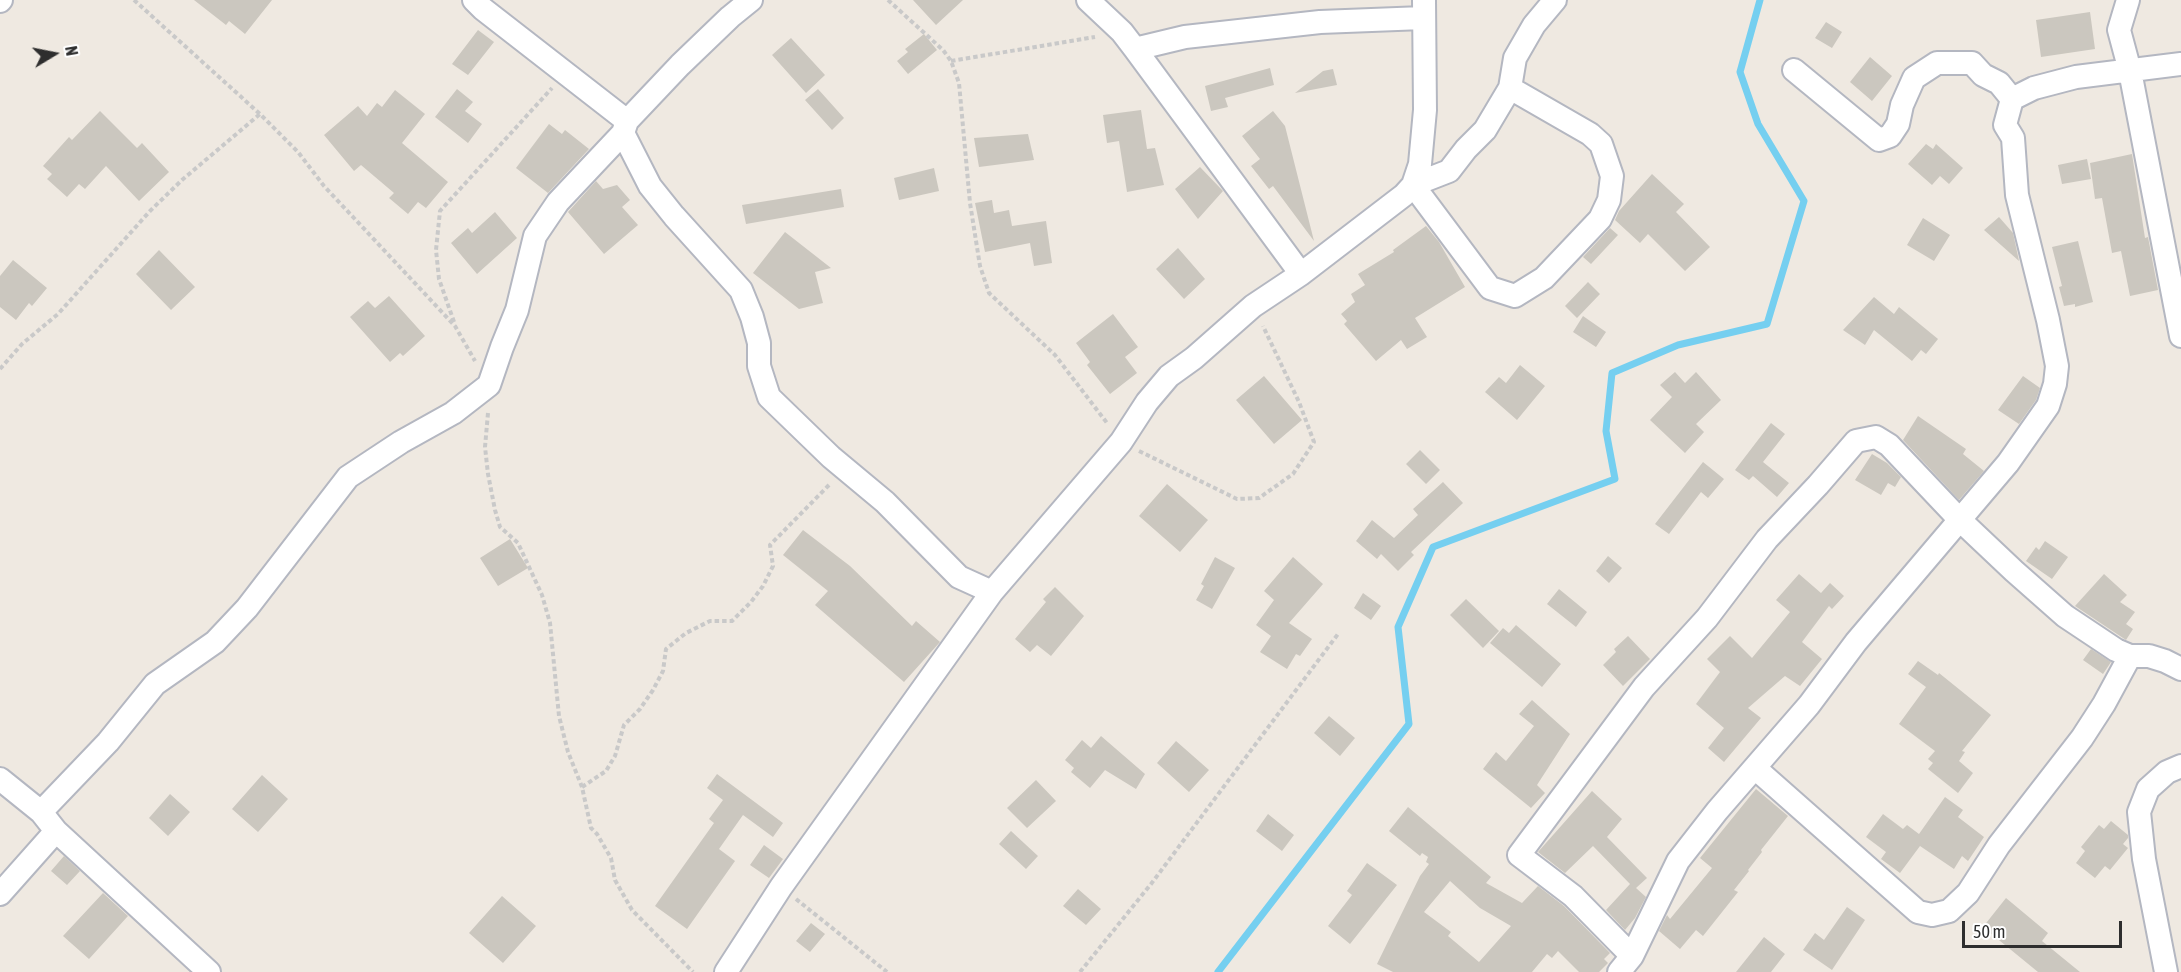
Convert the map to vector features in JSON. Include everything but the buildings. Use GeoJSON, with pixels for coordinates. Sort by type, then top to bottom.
{"type":"FeatureCollection","features":[{"type":"Feature","properties":{"kind":"street"},"geometry":{"type":"LineString","coordinates":[[474,0],[565,73],[625,127],[650,186],[741,290],[759,343],[759,366],[769,397],[845,469],[885,502],[958,577],[992,592]]}},
{"type":"Feature","properties":{"kind":"street"},"geometry":{"type":"LineString","coordinates":[[41,812],[108,742],[155,684],[215,642],[247,608],[348,477],[401,442],[453,413],[489,385],[517,310],[535,236],[558,202],[680,65],[750,0]]}},
{"type":"Feature","properties":{"kind":"street"},"geometry":{"type":"LineString","coordinates":[[1088,0],[1128,40],[1301,274]]}},
{"type":"Feature","properties":{"kind":"street"},"geometry":{"type":"LineString","coordinates":[[1413,185],[1449,171],[1485,130],[1510,88],[1515,58],[1534,25],[1555,0]]}},
{"type":"Feature","properties":{"kind":"street"},"geometry":{"type":"LineString","coordinates":[[2128,0],[2119,30],[2130,71],[2181,336]]}},
{"type":"Feature","properties":{"kind":"street"},"geometry":{"type":"LineString","coordinates":[[726,972],[781,887],[992,592],[1121,442],[1147,402],[1169,376],[1194,358],[1253,306],[1301,274],[1404,195],[1413,185],[1420,164],[1425,110],[1424,9],[1185,38],[1128,40]]}},
{"type":"Feature","properties":{"kind":"street"},"geometry":{"type":"LineString","coordinates":[[1794,70],[1879,140],[1890,136],[1898,124],[1902,105],[1914,78],[1936,63],[1972,63],[1983,75],[1999,82],[2012,99]]}},
{"type":"Feature","properties":{"kind":"street"},"geometry":{"type":"LineString","coordinates":[[2181,64],[2076,76],[2034,88],[2012,99],[2005,125],[2013,138],[2017,195],[2057,366],[2055,384],[2048,406],[2008,463],[1960,520],[1856,642],[1809,705],[1717,810],[1678,861],[1626,964],[1574,896],[1519,855],[1644,687],[1707,618],[1767,539],[1856,441],[1876,437],[1889,445],[1960,520],[2065,616],[2116,650],[2130,656],[2149,656],[2181,669]]}},
{"type":"Feature","properties":{"kind":"street"},"geometry":{"type":"LineString","coordinates":[[1413,185],[1490,288],[1515,296],[1544,278],[1600,219],[1609,200],[1612,176],[1601,144],[1590,134],[1510,88]]}},
{"type":"Feature","properties":{"kind":"street"},"geometry":{"type":"LineString","coordinates":[[1755,768],[1918,912],[1932,915],[1949,911],[1968,892],[1999,845],[2082,738],[2104,704],[2130,656]]}},
{"type":"Feature","properties":{"kind":"street"},"geometry":{"type":"LineString","coordinates":[[2166,972],[2144,859],[2139,812],[2148,789],[2167,772],[2181,766]]}},
{"type":"Feature","properties":{"kind":"street"},"geometry":{"type":"LineString","coordinates":[[0,779],[41,812],[56,831],[209,972]]}},
{"type":"Feature","properties":{"kind":"street"},"geometry":{"type":"LineString","coordinates":[[0,894],[56,831]]}},
{"type":"Feature","properties":{"kind":"path"},"geometry":{"type":"LineString","coordinates":[[134,0],[260,114],[298,152],[324,186],[455,326]]}},
{"type":"Feature","properties":{"kind":"path"},"geometry":{"type":"LineString","coordinates":[[888,0],[930,36],[951,61],[959,83],[966,161],[980,266],[989,293],[1055,355],[1121,442],[1237,499],[1259,498],[1293,474],[1314,442],[1299,402],[1253,306]]}},
{"type":"Feature","properties":{"kind":"path"},"geometry":{"type":"LineString","coordinates":[[951,61],[1128,40]]}},
{"type":"Feature","properties":{"kind":"path"},"geometry":{"type":"LineString","coordinates":[[565,73],[440,211],[436,250],[439,279],[455,326],[489,385],[485,447],[495,510],[500,527],[518,543],[542,595],[550,623],[559,716],[568,752],[582,788],[591,828],[611,858],[615,880],[632,910],[693,972]]}},
{"type":"Feature","properties":{"kind":"path"},"geometry":{"type":"LineString","coordinates":[[0,369],[22,344],[58,314],[150,211],[182,180],[260,114]]}},
{"type":"Feature","properties":{"kind":"path"},"geometry":{"type":"LineString","coordinates":[[582,788],[606,771],[615,756],[624,725],[646,700],[663,671],[666,649],[686,633],[710,621],[732,621],[751,602],[763,586],[773,566],[770,545],[845,469]]}},
{"type":"Feature","properties":{"kind":"path"},"geometry":{"type":"LineString","coordinates":[[1080,972],[1151,884],[1338,634]]}},
{"type":"Feature","properties":{"kind":"path"},"geometry":{"type":"LineString","coordinates":[[781,887],[887,972]]}},
{"type":"Feature","properties":{"kind":"waterway"},"geometry":{"type":"LineString","coordinates":[[1218,972],[1409,724],[1398,627],[1433,547],[1615,479],[1606,431],[1612,373],[1678,345],[1767,324],[1804,201],[1758,124],[1740,72],[1760,0]]}}]}
